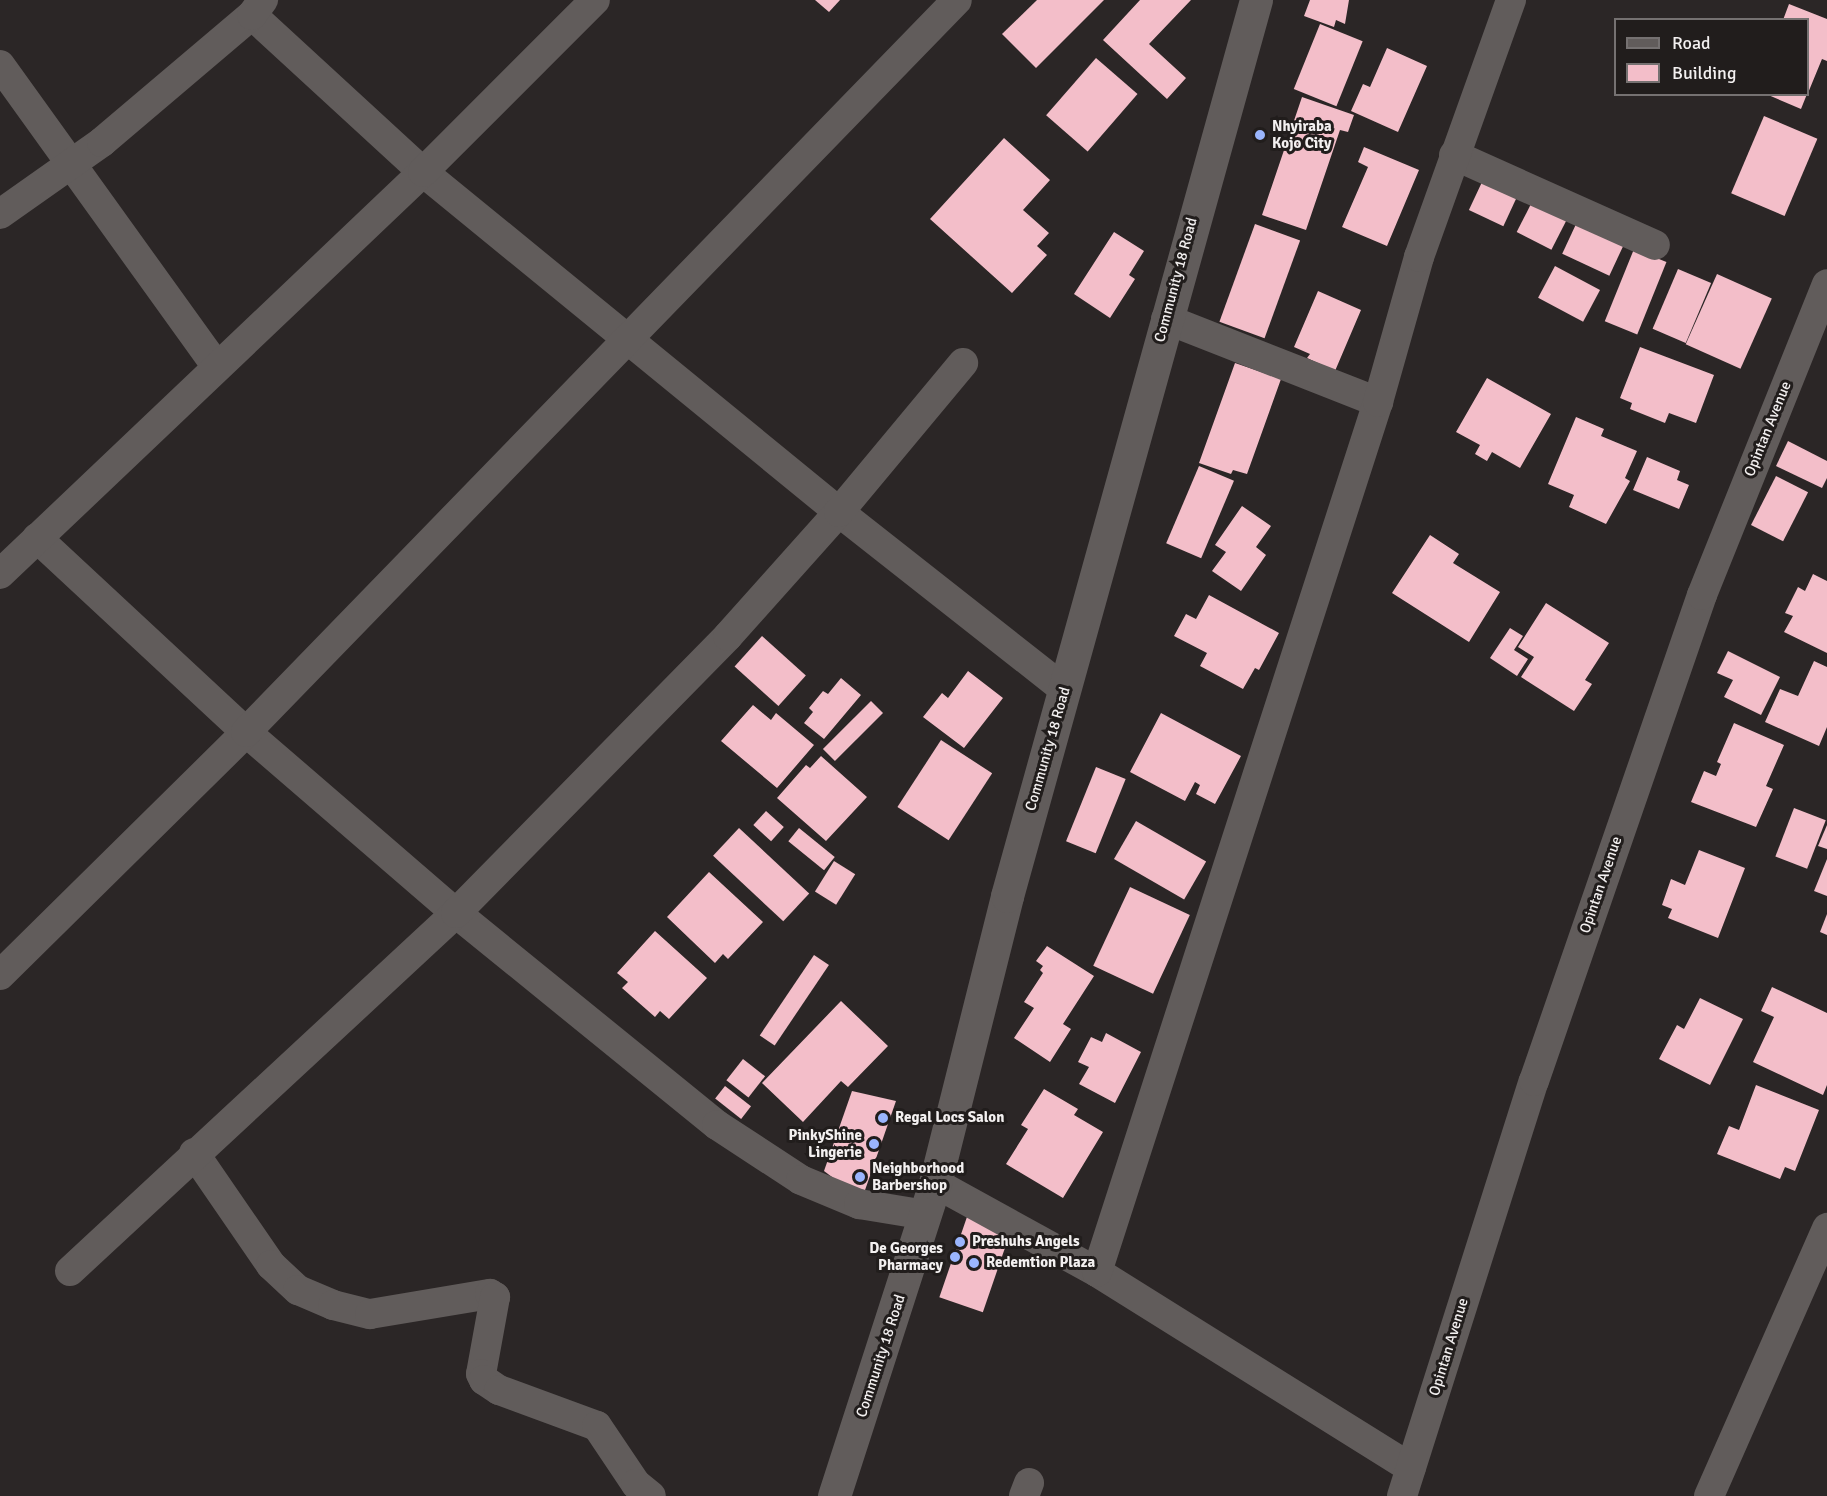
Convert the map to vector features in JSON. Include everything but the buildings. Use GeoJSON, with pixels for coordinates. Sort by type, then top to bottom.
{"type":"FeatureCollection","features":[{"type":"Feature","properties":{"kind":"main road","name":"Community 18 Road"},"geometry":{"type":"LineString","coordinates":[[834,1496],[926,1215],[1007,896],[1256,0]]}},
{"type":"Feature","properties":{"kind":"street"},"geometry":{"type":"LineString","coordinates":[[0,574],[423,172],[596,0]]}},
{"type":"Feature","properties":{"kind":"street"},"geometry":{"type":"LineString","coordinates":[[0,975],[246,732],[957,0]]}},
{"type":"Feature","properties":{"kind":"street"},"geometry":{"type":"LineString","coordinates":[[1097,1272],[1378,402],[1419,257],[1510,0]]}},
{"type":"Feature","properties":{"kind":"street"},"geometry":{"type":"LineString","coordinates":[[0,214],[73,164],[257,7],[423,172],[627,341],[1065,690]]}},
{"type":"Feature","properties":{"kind":"street"},"geometry":{"type":"LineString","coordinates":[[0,64],[217,368]]}},
{"type":"Feature","properties":{"kind":"street"},"geometry":{"type":"LineString","coordinates":[[1454,154],[1655,245]]}},
{"type":"Feature","properties":{"kind":"street","name":"Opintan Avenue"},"geometry":{"type":"LineString","coordinates":[[1406,1482],[1534,1081],[1710,575],[1827,284]]}},
{"type":"Feature","properties":{"kind":"street"},"geometry":{"type":"LineString","coordinates":[[1166,319],[1378,402]]}},
{"type":"Feature","properties":{"kind":"street"},"geometry":{"type":"LineString","coordinates":[[70,1272],[194,1153],[456,913],[728,636],[839,512],[963,363]]}},
{"type":"Feature","properties":{"kind":"street"},"geometry":{"type":"LineString","coordinates":[[37,538],[246,732],[456,913],[717,1125],[801,1180],[859,1204],[926,1215]]}},
{"type":"Feature","properties":{"kind":"street"},"geometry":{"type":"LineString","coordinates":[[194,1153],[272,1266],[298,1290],[333,1305],[370,1314],[490,1294],[495,1297],[481,1374],[483,1380],[499,1390],[597,1426],[636,1484],[651,1496]]}},
{"type":"Feature","properties":{"kind":"street"},"geometry":{"type":"LineString","coordinates":[[935,1183],[1097,1272],[1406,1482]]}},
{"type":"Feature","properties":{"kind":"street"},"geometry":{"type":"LineString","coordinates":[[1709,1496],[1827,1228]]}},
{"type":"Feature","properties":{"kind":"place","name":"Nhyiraba Kojo City"},"geometry":{"type":"Point","coordinates":[1260,135]}},
{"type":"Feature","properties":{"kind":"place","name":"Regal Locs Salon"},"geometry":{"type":"Point","coordinates":[883,1118]}},
{"type":"Feature","properties":{"kind":"place","name":"PinkyShine Lingerie"},"geometry":{"type":"Point","coordinates":[874,1144]}},
{"type":"Feature","properties":{"kind":"place","name":"Neighborhood Barbershop"},"geometry":{"type":"Point","coordinates":[860,1177]}},
{"type":"Feature","properties":{"kind":"place","name":"Preshuhs Angels"},"geometry":{"type":"Point","coordinates":[960,1242]}},
{"type":"Feature","properties":{"kind":"place","name":"De Georges Pharmacy"},"geometry":{"type":"Point","coordinates":[955,1257]}},
{"type":"Feature","properties":{"kind":"place","name":"Redemtion Plaza"},"geometry":{"type":"Point","coordinates":[974,1263]}}]}
